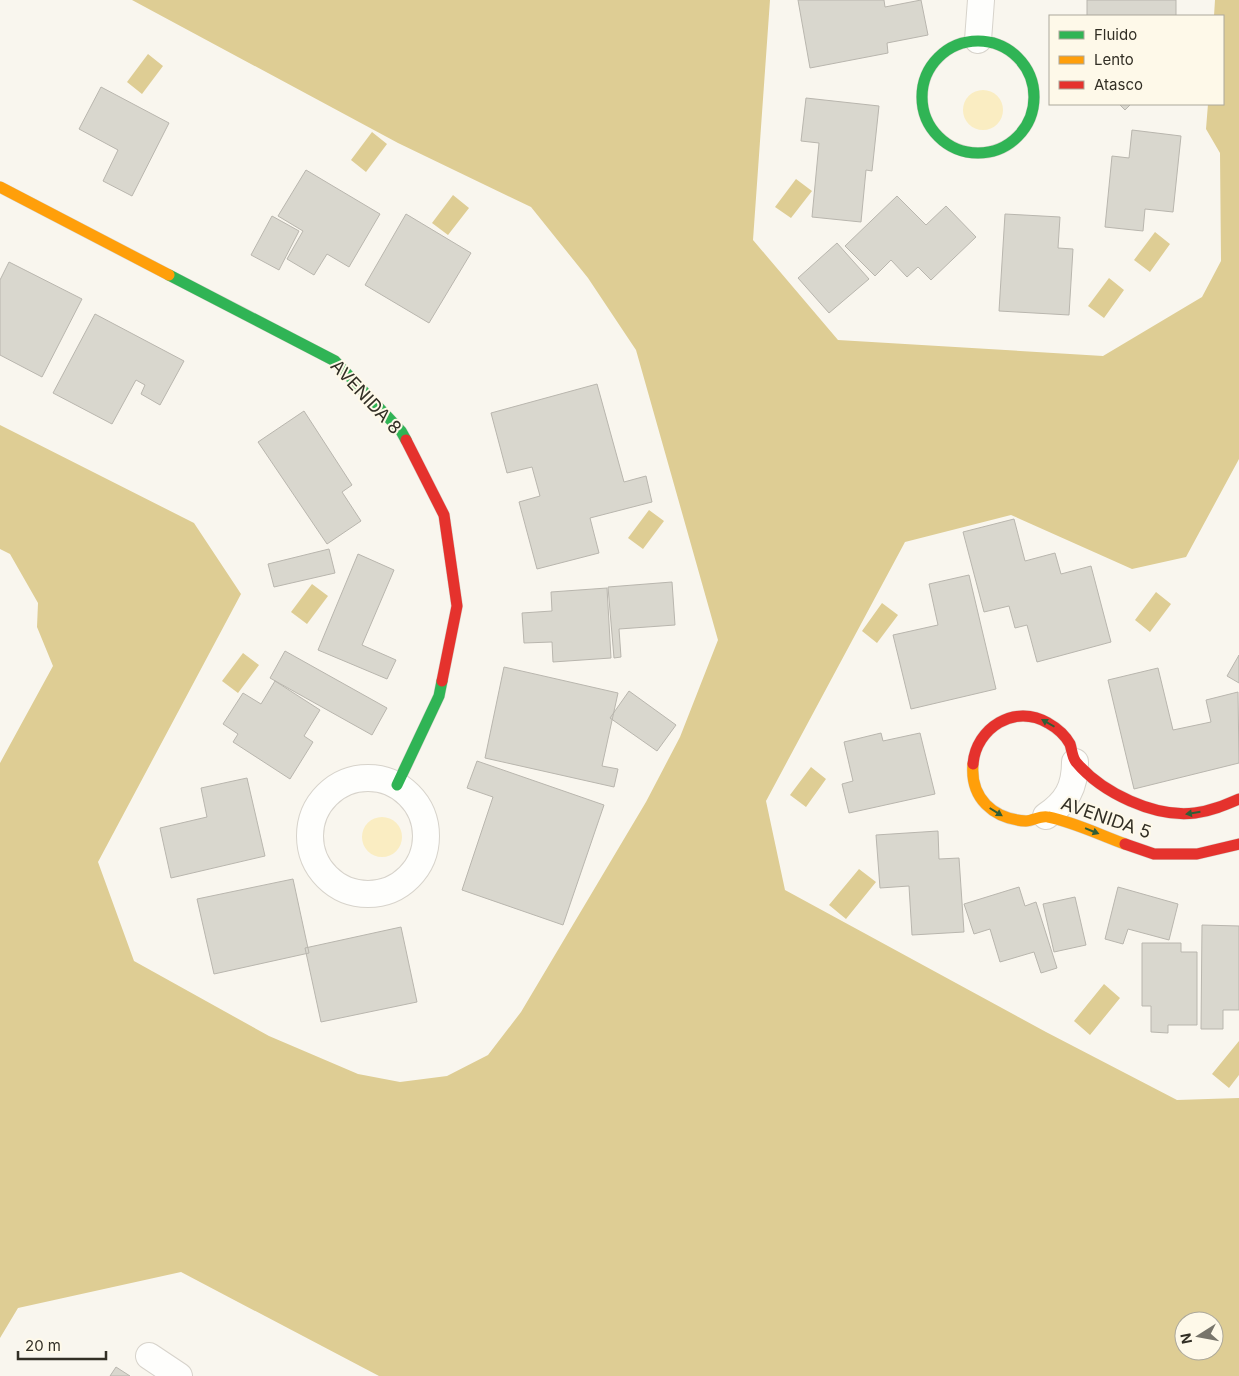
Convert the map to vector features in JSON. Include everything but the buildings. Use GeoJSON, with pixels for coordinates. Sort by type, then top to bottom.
{"type":"FeatureCollection","features":[{"type":"Feature","properties":{"kind":"street"},"geometry":{"type":"LineString","coordinates":[[978,40],[981,0]]}},
{"type":"Feature","properties":{"kind":"street"},"geometry":{"type":"LineString","coordinates":[[978,40],[1008,49],[1020,60],[1029,73],[1034,88],[1034,104],[1030,120],[1021,134],[1009,144],[995,151],[979,153],[963,151],[949,144],[936,134],[928,121],[923,89],[927,74],[936,60],[948,50],[962,43],[978,40]]}},
{"type":"Feature","properties":{"kind":"street","name":"AVENIDA 8"},"geometry":{"type":"LineString","coordinates":[[0,187],[335,361],[401,431],[444,515],[457,606],[439,696],[397,785]]}},
{"type":"Feature","properties":{"kind":"street","name":"AVENIDA 5"},"geometry":{"type":"LineString","coordinates":[[1239,799],[1224,807],[1187,815],[1155,812],[1130,802],[1102,785],[1075,762],[1069,744],[1058,729],[1042,719],[1023,715],[1004,718],[989,728],[977,743],[971,761],[972,780],[979,797],[992,811],[1009,820],[1028,821],[1046,816],[1154,854],[1197,854],[1239,844]]}},
{"type":"Feature","properties":{"kind":"street"},"geometry":{"type":"LineString","coordinates":[[1046,816],[1059,807],[1070,794],[1075,778],[1075,762]]}},
{"type":"Feature","properties":{"kind":"street"},"geometry":{"type":"LineString","coordinates":[[365,777],[382,779],[397,785],[410,795],[420,809],[425,824],[427,841],[423,857],[415,872],[403,884],[380,893],[355,893],[340,887],[326,877],[317,863],[311,847],[310,831],[314,815],[328,794],[349,780],[365,777]]}},
{"type":"Feature","properties":{"kind":"street"},"geometry":{"type":"LineString","coordinates":[[149,1356],[179,1376]]}},
{"type":"Feature","properties":{"kind":"shaded area"},"geometry":{"type":"Polygon","coordinates":[[[132,0],[770,0],[753,240],[838,340],[1103,356],[1202,297],[1221,261],[1220,153],[1206,129],[1208,105],[1224,105],[1224,15],[1214,15],[1215,0],[1239,0],[1239,459],[1186,557],[1132,569],[1011,515],[905,542],[766,801],[785,890],[1046,1032],[1177,1100],[1239,1098],[1239,1376],[379,1376],[181,1272],[18,1308],[0,1338],[0,763],[53,666],[37,627],[38,603],[10,554],[0,549],[0,425],[194,523],[241,594],[98,862],[134,961],[269,1036],[358,1074],[400,1082],[447,1076],[488,1055],[521,1012],[646,802],[680,737],[718,640],[636,350],[588,278],[531,207],[398,143],[132,0]]]}},
{"type":"Feature","properties":{"kind":"shaded area"},"geometry":{"type":"Polygon","coordinates":[[[148,54],[163,66],[142,94],[127,82],[148,54]]]}},
{"type":"Feature","properties":{"kind":"shaded area"},"geometry":{"type":"Polygon","coordinates":[[[983,90],[997,96],[1003,110],[997,124],[983,130],[969,124],[963,110],[969,96],[983,90]]]}},
{"type":"Feature","properties":{"kind":"shaded area"},"geometry":{"type":"Polygon","coordinates":[[[372,132],[387,144],[366,172],[351,160],[372,132]]]}},
{"type":"Feature","properties":{"kind":"shaded area"},"geometry":{"type":"Polygon","coordinates":[[[796,179],[812,191],[791,218],[775,207],[796,179]]]}},
{"type":"Feature","properties":{"kind":"shaded area"},"geometry":{"type":"Polygon","coordinates":[[[453,195],[469,208],[448,235],[432,223],[453,195]]]}},
{"type":"Feature","properties":{"kind":"shaded area"},"geometry":{"type":"Polygon","coordinates":[[[1155,232],[1170,244],[1150,272],[1134,260],[1155,232]]]}},
{"type":"Feature","properties":{"kind":"shaded area"},"geometry":{"type":"Polygon","coordinates":[[[1109,278],[1124,290],[1104,318],[1088,306],[1109,278]]]}},
{"type":"Feature","properties":{"kind":"shaded area"},"geometry":{"type":"Polygon","coordinates":[[[649,510],[664,521],[643,549],[628,538],[649,510]]]}},
{"type":"Feature","properties":{"kind":"shaded area"},"geometry":{"type":"Polygon","coordinates":[[[312,584],[328,596],[307,624],[291,612],[312,584]]]}},
{"type":"Feature","properties":{"kind":"shaded area"},"geometry":{"type":"Polygon","coordinates":[[[1156,592],[1171,604],[1150,632],[1135,620],[1156,592]]]}},
{"type":"Feature","properties":{"kind":"shaded area"},"geometry":{"type":"Polygon","coordinates":[[[882,603],[898,615],[877,643],[862,631],[882,603]]]}},
{"type":"Feature","properties":{"kind":"shaded area"},"geometry":{"type":"Polygon","coordinates":[[[243,653],[259,665],[238,693],[222,681],[243,653]]]}},
{"type":"Feature","properties":{"kind":"shaded area"},"geometry":{"type":"Polygon","coordinates":[[[811,767],[826,779],[806,807],[790,795],[811,767]]]}},
{"type":"Feature","properties":{"kind":"shaded area"},"geometry":{"type":"Polygon","coordinates":[[[382,817],[396,823],[402,837],[396,851],[382,857],[368,851],[362,837],[368,823],[382,817]]]}},
{"type":"Feature","properties":{"kind":"shaded area"},"geometry":{"type":"Polygon","coordinates":[[[859,869],[876,882],[846,919],[829,905],[859,869]]]}},
{"type":"Feature","properties":{"kind":"shaded area"},"geometry":{"type":"Polygon","coordinates":[[[1104,984],[1120,998],[1090,1035],[1074,1021],[1104,984]]]}},
{"type":"Feature","properties":{"kind":"shaded area"},"geometry":{"type":"Polygon","coordinates":[[[1239,1041],[1239,1075],[1229,1088],[1212,1074],[1239,1041]]]}},
{"type":"Feature","properties":{"kind":"traffic: fast"},"geometry":{"type":"LineString","coordinates":[[978,41],[989,42],[999,46],[1017,58],[1029,76],[1033,86],[1034,97],[1033,108],[1029,118],[1017,136],[999,148],[989,152],[978,153],[967,152],[957,148],[939,136],[927,118],[923,108],[922,97],[923,86],[927,76],[939,58],[957,46],[967,42],[978,41]]}},
{"type":"Feature","properties":{"kind":"traffic: fast"},"geometry":{"type":"LineString","coordinates":[[169,275],[335,361],[401,431],[406,440]]}},
{"type":"Feature","properties":{"kind":"traffic: fast"},"geometry":{"type":"LineString","coordinates":[[397,785],[439,696],[442,681]]}},
{"type":"Feature","properties":{"kind":"traffic: slow"},"geometry":{"type":"LineString","coordinates":[[0,187],[169,275]]}},
{"type":"Feature","properties":{"kind":"traffic: slow"},"geometry":{"type":"LineString","coordinates":[[973,764],[975,787],[980,796],[994,811],[1003,816],[1026,821],[1040,817],[1058,819],[1125,844]]}},
{"type":"Feature","properties":{"kind":"traffic: jam"},"geometry":{"type":"LineString","coordinates":[[406,440],[444,515],[457,606],[442,681]]}},
{"type":"Feature","properties":{"kind":"traffic: jam"},"geometry":{"type":"LineString","coordinates":[[973,764],[981,740],[989,730],[999,722],[1023,716],[1035,718],[1058,729],[1070,744],[1075,760],[1087,773],[1100,784],[1130,801],[1163,812],[1179,814],[1207,811],[1239,799]]}},
{"type":"Feature","properties":{"kind":"traffic: jam"},"geometry":{"type":"LineString","coordinates":[[1125,844],[1154,854],[1197,854],[1239,844]]}}]}
